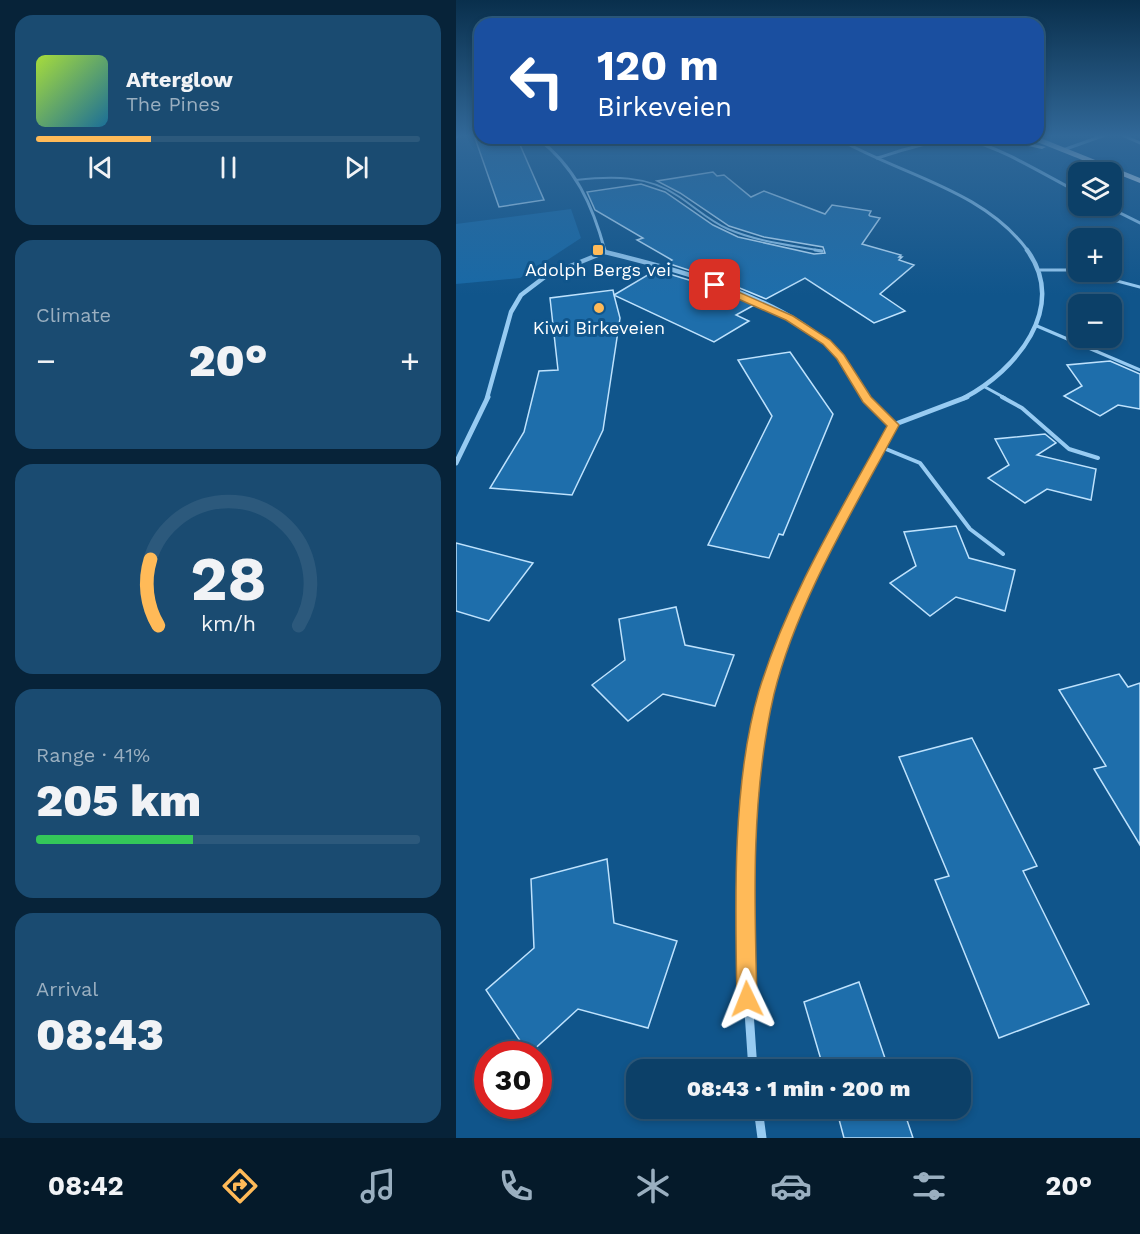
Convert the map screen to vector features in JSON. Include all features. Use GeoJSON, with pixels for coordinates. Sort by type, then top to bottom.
{"type":"FeatureCollection","features":[{"type":"Feature","properties":{"kind":"street"},"geometry":{"type":"LineString","coordinates":[[580,188],[598,226],[605,252]]}},
{"type":"Feature","properties":{"kind":"street"},"geometry":{"type":"LineString","coordinates":[[752,1059],[748,1021],[745,933],[748,833],[754,758],[765,704],[787,634],[814,569],[893,425],[956,403],[998,377],[1023,349],[1037,326],[1044,305],[1044,287],[1040,270],[1016,234],[1001,221],[962,196],[944,188]]}},
{"type":"Feature","properties":{"kind":"street"},"geometry":{"type":"LineString","coordinates":[[1122,214],[1140,223]]}},
{"type":"Feature","properties":{"kind":"street"},"geometry":{"type":"LineString","coordinates":[[456,463],[485,406],[511,312],[520,295],[546,276],[605,252],[669,268],[733,292],[790,318],[826,342],[841,357],[867,399],[893,425]]}},
{"type":"Feature","properties":{"kind":"street"},"geometry":{"type":"LineString","coordinates":[[759,1119],[762,1138]]}},
{"type":"Feature","properties":{"kind":"lane"},"geometry":{"type":"LineString","coordinates":[[662,188],[672,192],[726,229],[746,236],[822,251]]}},
{"type":"Feature","properties":{"kind":"lane"},"geometry":{"type":"LineString","coordinates":[[1040,270],[1068,270]]}},
{"type":"Feature","properties":{"kind":"lane"},"geometry":{"type":"LineString","coordinates":[[1121,282],[1140,287]]}},
{"type":"Feature","properties":{"kind":"lane"},"geometry":{"type":"LineString","coordinates":[[1037,326],[1140,370]]}},
{"type":"Feature","properties":{"kind":"lane"},"geometry":{"type":"LineString","coordinates":[[985,387],[1022,408],[1069,448],[1098,458]]}},
{"type":"Feature","properties":{"kind":"lane"},"geometry":{"type":"LineString","coordinates":[[881,447],[920,463],[970,529],[1003,554]]}},
{"type":"Feature","properties":{"kind":"shaded area"},"geometry":{"type":"Polygon","coordinates":[[[571,209],[581,238],[520,278],[456,284],[456,224],[571,209]]]}},
{"type":"Feature","properties":{"kind":"building"},"geometry":{"type":"Polygon","coordinates":[[[492,188],[539,188],[544,200],[499,207],[492,188]]]}},
{"type":"Feature","properties":{"kind":"building"},"geometry":{"type":"Polygon","coordinates":[[[613,188],[653,188],[665,192],[713,225],[738,237],[814,254],[825,253],[823,247],[764,237],[729,226],[671,188],[740,188],[751,197],[764,191],[825,214],[832,205],[871,211],[870,216],[880,218],[862,244],[901,255],[899,260],[914,265],[880,294],[905,311],[874,323],[805,278],[766,299],[725,282],[667,263],[672,260],[637,240],[643,238],[595,210],[587,192],[613,188]]]}},
{"type":"Feature","properties":{"kind":"building"},"geometry":{"type":"Polygon","coordinates":[[[656,270],[722,290],[756,304],[736,315],[749,321],[714,342],[614,295],[656,270]]]}},
{"type":"Feature","properties":{"kind":"building"},"geometry":{"type":"Polygon","coordinates":[[[613,290],[620,318],[603,430],[572,495],[490,488],[524,432],[539,371],[558,370],[550,298],[613,290]]]}},
{"type":"Feature","properties":{"kind":"building"},"geometry":{"type":"Polygon","coordinates":[[[790,352],[833,414],[783,535],[779,534],[769,558],[708,545],[772,416],[738,360],[790,352]]]}},
{"type":"Feature","properties":{"kind":"building"},"geometry":{"type":"Polygon","coordinates":[[[1110,361],[1140,374],[1140,409],[1118,405],[1100,416],[1064,396],[1082,386],[1067,365],[1110,361]]]}},
{"type":"Feature","properties":{"kind":"building"},"geometry":{"type":"Polygon","coordinates":[[[1045,434],[1056,443],[1037,455],[1096,469],[1091,500],[1047,489],[1025,503],[988,478],[1009,465],[995,439],[1045,434]]]}},
{"type":"Feature","properties":{"kind":"building"},"geometry":{"type":"Polygon","coordinates":[[[956,526],[969,558],[1015,570],[1005,611],[956,597],[930,616],[890,583],[916,566],[904,532],[956,526]]]}},
{"type":"Feature","properties":{"kind":"building"},"geometry":{"type":"Polygon","coordinates":[[[456,543],[533,563],[489,621],[456,611],[456,543]]]}},
{"type":"Feature","properties":{"kind":"building"},"geometry":{"type":"Polygon","coordinates":[[[676,607],[685,645],[734,655],[715,706],[663,694],[628,721],[592,685],[625,660],[619,619],[676,607]]]}},
{"type":"Feature","properties":{"kind":"building"},"geometry":{"type":"Polygon","coordinates":[[[1119,674],[1128,687],[1140,683],[1140,845],[1094,769],[1106,766],[1059,690],[1119,674]]]}},
{"type":"Feature","properties":{"kind":"building"},"geometry":{"type":"Polygon","coordinates":[[[972,738],[1037,866],[1023,871],[1089,1004],[999,1038],[935,880],[949,876],[899,757],[972,738]]]}},
{"type":"Feature","properties":{"kind":"building"},"geometry":{"type":"Polygon","coordinates":[[[607,859],[614,923],[677,941],[648,1028],[578,1009],[543,1041],[520,1041],[486,990],[534,948],[531,879],[607,859]]]}},
{"type":"Feature","properties":{"kind":"building"},"geometry":{"type":"Polygon","coordinates":[[[859,982],[885,1059],[821,1059],[804,1002],[859,982]]]}},
{"type":"Feature","properties":{"kind":"building"},"geometry":{"type":"Polygon","coordinates":[[[839,1119],[907,1119],[913,1138],[844,1138],[839,1119]]]}},
{"type":"Feature","properties":{"kind":"place","name":"Adolph Bergs vei"},"geometry":{"type":"Point","coordinates":[598,250]}},
{"type":"Feature","properties":{"kind":"place","name":"Kiwi Birkeveien"},"geometry":{"type":"Point","coordinates":[599,308]}},
{"type":"Feature","properties":{"kind":"route"},"geometry":{"type":"LineString","coordinates":[[715,285],[790,318],[826,342],[841,357],[867,399],[893,425],[814,569],[787,634],[767,693],[754,758],[748,833],[745,933],[747,999]]}}]}
